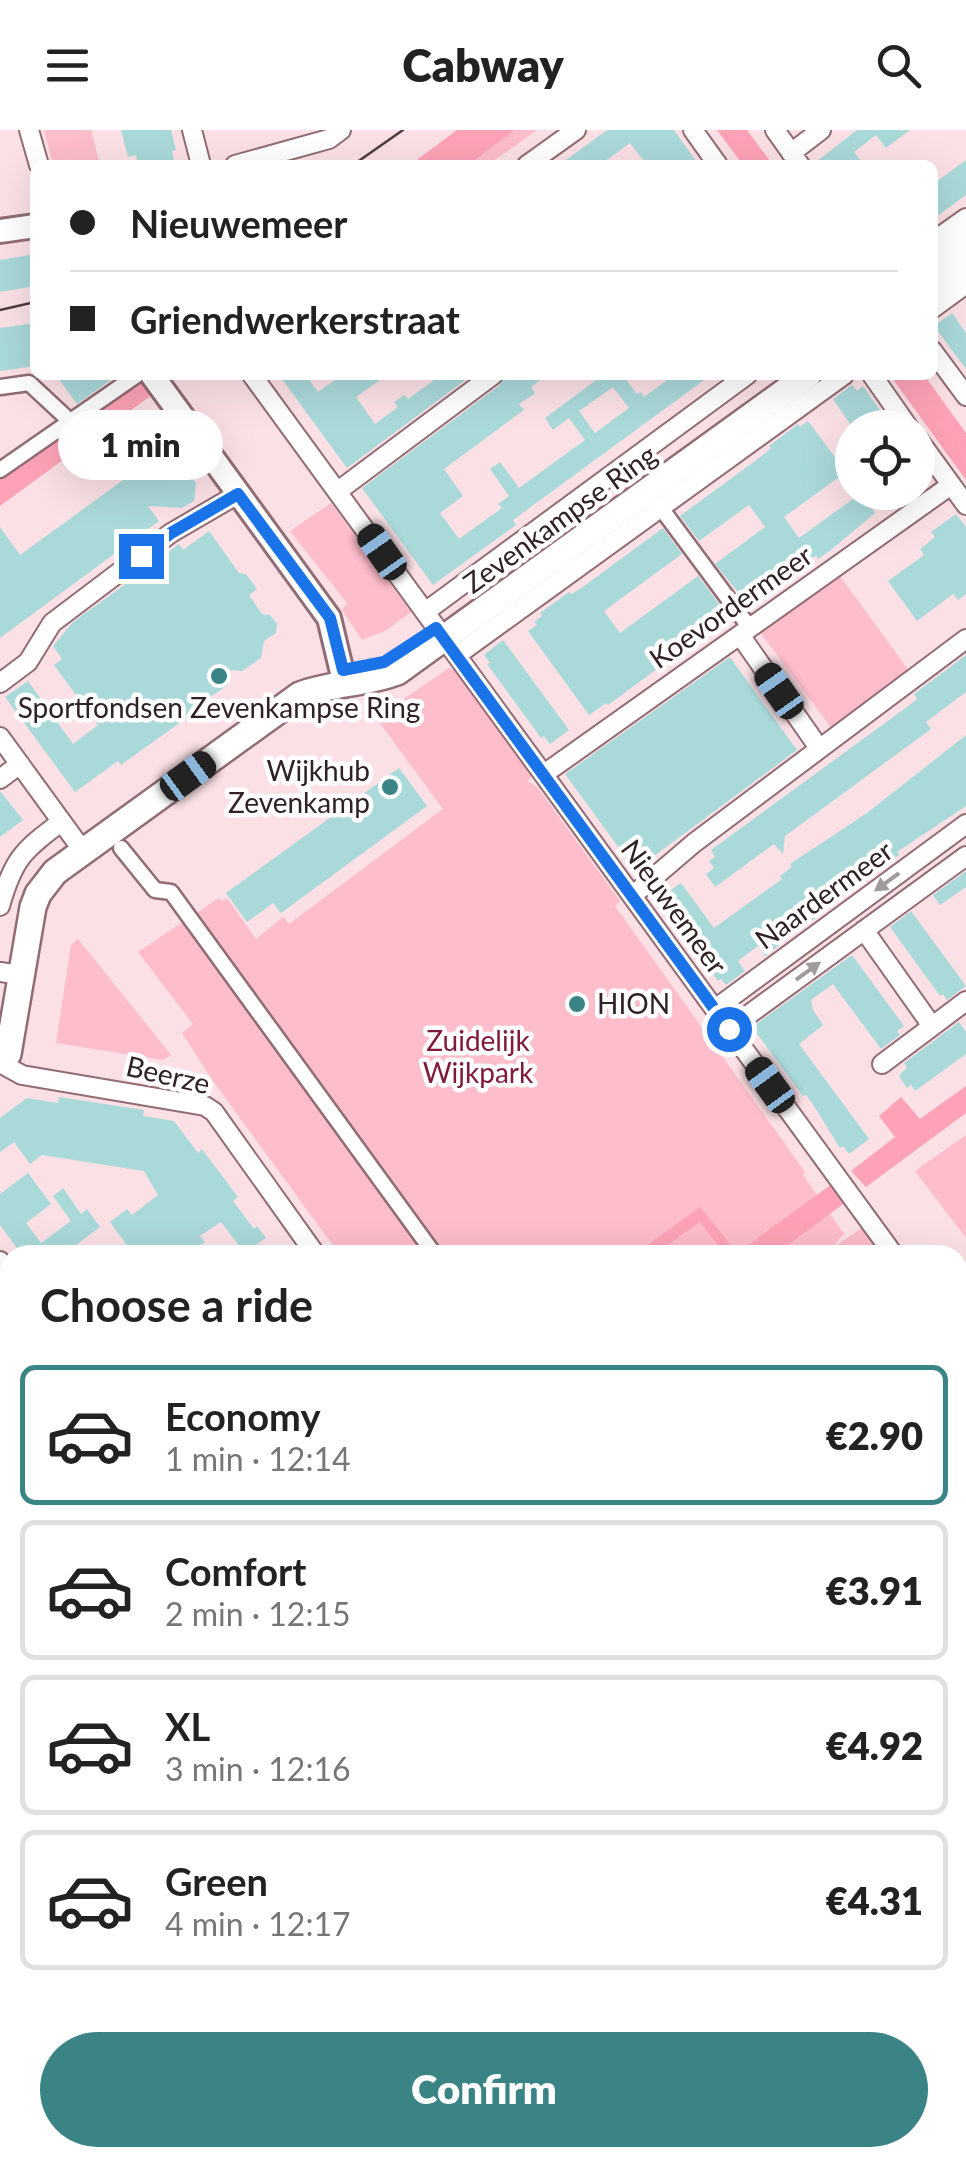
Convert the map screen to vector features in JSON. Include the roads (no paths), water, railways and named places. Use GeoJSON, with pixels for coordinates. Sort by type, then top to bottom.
{"type":"FeatureCollection","features":[{"type":"Feature","properties":{"kind":"main road"},"geometry":{"type":"LineString","coordinates":[[938,260],[966,239]]}},
{"type":"Feature","properties":{"kind":"main road"},"geometry":{"type":"LineString","coordinates":[[938,283],[966,262]]}},
{"type":"Feature","properties":{"kind":"main road","name":"Zevenkampse Ring"},"geometry":{"type":"LineString","coordinates":[[441,634],[776,380]]}},
{"type":"Feature","properties":{"kind":"main road","name":"Zevenkampse Ring"},"geometry":{"type":"LineString","coordinates":[[0,1030],[22,889],[41,862],[295,680],[316,673],[344,677],[441,634],[801,380]]}},
{"type":"Feature","properties":{"kind":"main road","name":"Zevenkampse Ring"},"geometry":{"type":"LineString","coordinates":[[0,1061],[8,1054],[8,986]]}},
{"type":"Feature","properties":{"kind":"street"},"geometry":{"type":"LineString","coordinates":[[29,130],[37,160]]}},
{"type":"Feature","properties":{"kind":"street"},"geometry":{"type":"LineString","coordinates":[[192,130],[200,160]]}},
{"type":"Feature","properties":{"kind":"street"},"geometry":{"type":"LineString","coordinates":[[254,160],[328,139],[341,130]]}},
{"type":"Feature","properties":{"kind":"street"},"geometry":{"type":"LineString","coordinates":[[534,160],[576,130]]}},
{"type":"Feature","properties":{"kind":"street"},"geometry":{"type":"LineString","coordinates":[[693,130],[714,160]]}},
{"type":"Feature","properties":{"kind":"street"},"geometry":{"type":"LineString","coordinates":[[774,130],[796,159],[820,130]]}},
{"type":"Feature","properties":{"kind":"street"},"geometry":{"type":"LineString","coordinates":[[938,238],[966,218]]}},
{"type":"Feature","properties":{"kind":"street"},"geometry":{"type":"LineString","coordinates":[[0,231],[30,227]]}},
{"type":"Feature","properties":{"kind":"street"},"geometry":{"type":"LineString","coordinates":[[938,304],[966,284]]}},
{"type":"Feature","properties":{"kind":"street"},"geometry":{"type":"LineString","coordinates":[[938,358],[966,396]]}},
{"type":"Feature","properties":{"kind":"street"},"geometry":{"type":"LineString","coordinates":[[0,470],[130,380]]}},
{"type":"Feature","properties":{"kind":"street","name":"Nieuwemeer"},"geometry":{"type":"LineString","coordinates":[[256,380],[887,1245]]}},
{"type":"Feature","properties":{"kind":"street"},"geometry":{"type":"LineString","coordinates":[[338,492],[486,380]]}},
{"type":"Feature","properties":{"kind":"street","name":"Zevenkampse Ring"},"geometry":{"type":"LineString","coordinates":[[441,634],[740,380]]}},
{"type":"Feature","properties":{"kind":"street","name":"Zevenkampse Ring"},"geometry":{"type":"LineString","coordinates":[[441,634],[661,508],[837,380]]}},
{"type":"Feature","properties":{"kind":"street"},"geometry":{"type":"LineString","coordinates":[[875,380],[896,410]]}},
{"type":"Feature","properties":{"kind":"street"},"geometry":{"type":"LineString","coordinates":[[0,387],[29,383],[74,420]]}},
{"type":"Feature","properties":{"kind":"street"},"geometry":{"type":"LineString","coordinates":[[158,384],[330,618],[344,677]]}},
{"type":"Feature","properties":{"kind":"street"},"geometry":{"type":"LineString","coordinates":[[935,463],[966,505]]}},
{"type":"Feature","properties":{"kind":"street","name":"Koevordermeer"},"geometry":{"type":"LineString","coordinates":[[544,774],[951,485]]}},
{"type":"Feature","properties":{"kind":"street"},"geometry":{"type":"LineString","coordinates":[[0,683],[28,662],[52,623],[171,533],[238,494]]}},
{"type":"Feature","properties":{"kind":"street"},"geometry":{"type":"LineString","coordinates":[[661,508],[819,748]]}},
{"type":"Feature","properties":{"kind":"street"},"geometry":{"type":"LineString","coordinates":[[632,896],[694,842],[966,639]]}},
{"type":"Feature","properties":{"kind":"street"},"geometry":{"type":"LineString","coordinates":[[0,737],[73,837]]}},
{"type":"Feature","properties":{"kind":"street"},"geometry":{"type":"LineString","coordinates":[[0,778],[20,764]]}},
{"type":"Feature","properties":{"kind":"street","name":"Naardermeer"},"geometry":{"type":"LineString","coordinates":[[715,1009],[966,824]]}},
{"type":"Feature","properties":{"kind":"street","name":"Zevenkampse Ring"},"geometry":{"type":"LineString","coordinates":[[0,906],[11,868],[38,839],[73,837]]}},
{"type":"Feature","properties":{"kind":"street"},"geometry":{"type":"LineString","coordinates":[[121,848],[155,890],[171,892],[428,1245]]}},
{"type":"Feature","properties":{"kind":"street"},"geometry":{"type":"LineString","coordinates":[[729,1029],[966,856]]}},
{"type":"Feature","properties":{"kind":"street"},"geometry":{"type":"LineString","coordinates":[[864,930],[932,1026]]}},
{"type":"Feature","properties":{"kind":"street"},"geometry":{"type":"LineString","coordinates":[[882,1064],[966,1001]]}},
{"type":"Feature","properties":{"kind":"street","name":"Beerze"},"geometry":{"type":"LineString","coordinates":[[0,1061],[22,1075],[205,1106],[214,1112],[309,1245]]}},
{"type":"Feature","properties":{"kind":"street"},"geometry":{"type":"LineString","coordinates":[[0,1086],[22,1075]]}},
{"type":"Feature","properties":{"kind":"tram line"},"geometry":{"type":"LineString","coordinates":[[360,160],[403,130]]}},
{"type":"Feature","properties":{"kind":"tram line"},"geometry":{"type":"LineString","coordinates":[[0,310],[30,303]]}},
{"type":"Feature","properties":{"kind":"place","name":"Sportfondsen Zevenkampse Ring"},"geometry":{"type":"Point","coordinates":[219,676]}},
{"type":"Feature","properties":{"kind":"place","name":"Wijkhub Zevenkamp"},"geometry":{"type":"Point","coordinates":[390,787]}},
{"type":"Feature","properties":{"kind":"place","name":"HION"},"geometry":{"type":"Point","coordinates":[577,1004]}},
{"type":"Feature","properties":{"kind":"park label","name":"Zuidelijk Wijkpark"},"geometry":{"type":"Point","coordinates":[478,1057]}}]}
